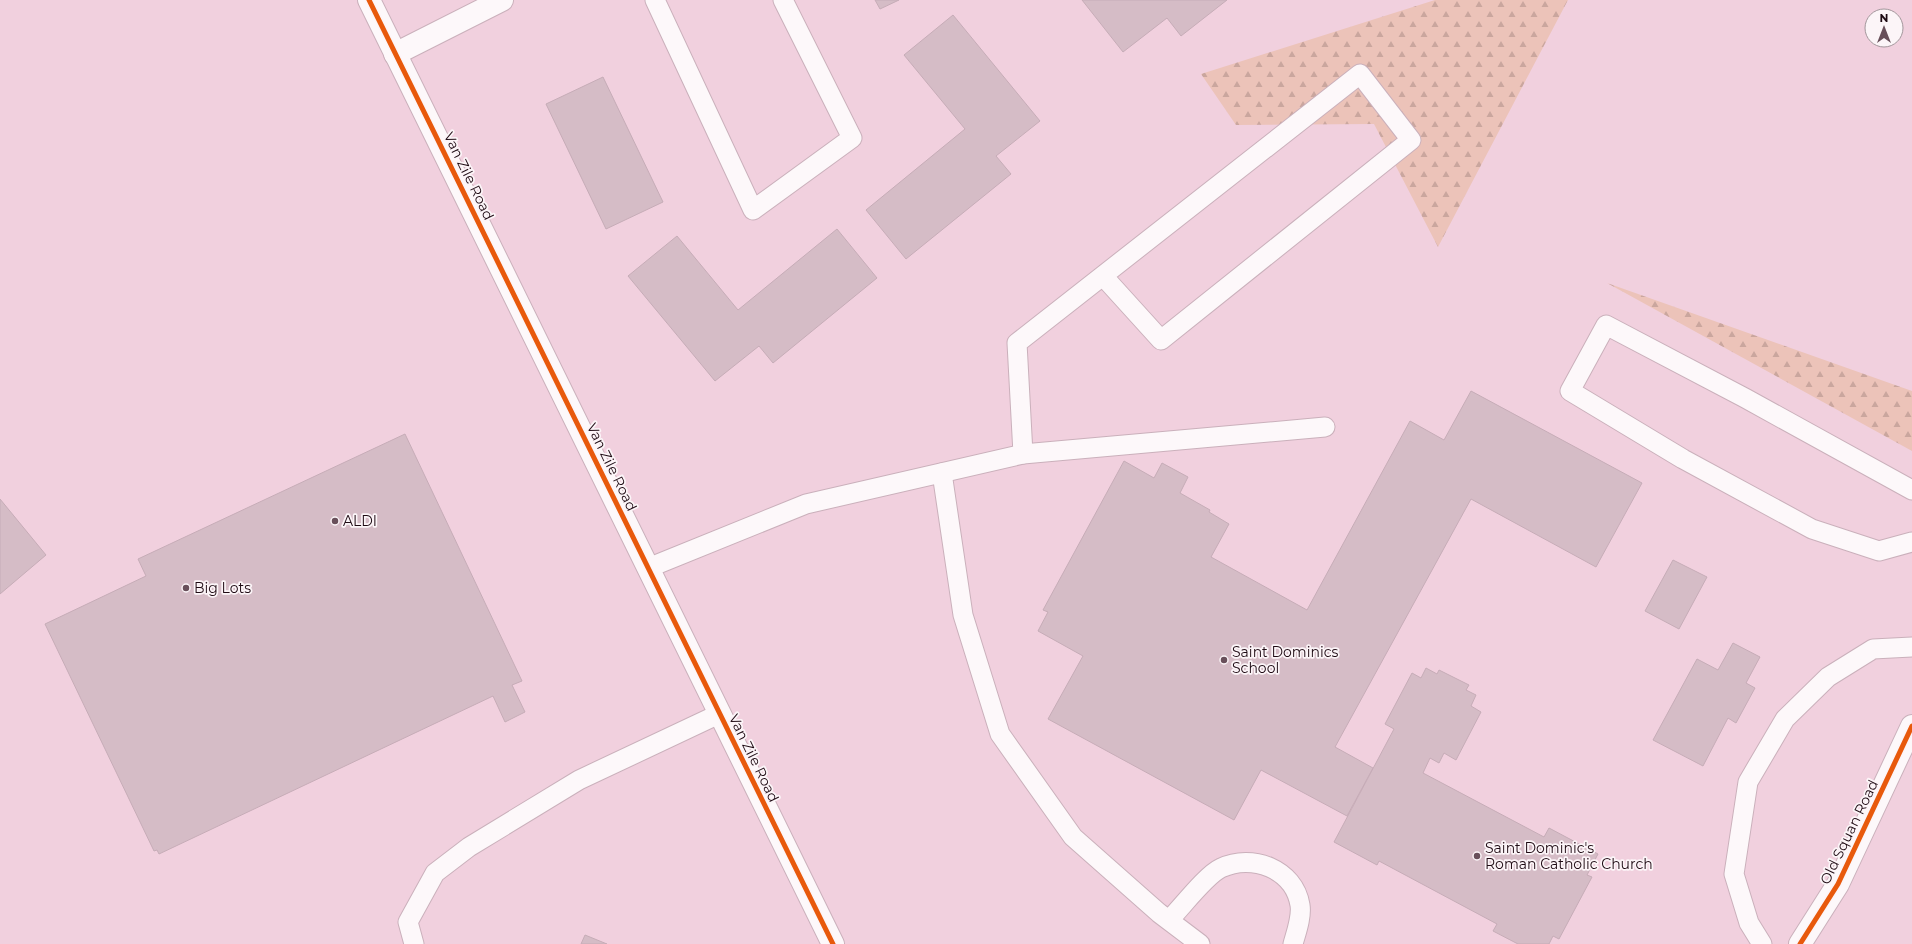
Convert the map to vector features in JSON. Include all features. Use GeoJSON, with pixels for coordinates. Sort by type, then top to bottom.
{"type":"FeatureCollection","features":[{"type":"Feature","properties":{"kind":"street","name":"Van Zile Road"},"geometry":{"type":"LineString","coordinates":[[369,0],[538,341],[719,714],[833,944]]}},
{"type":"Feature","properties":{"kind":"street"},"geometry":{"type":"LineString","coordinates":[[395,54],[502,0]]}},
{"type":"Feature","properties":{"kind":"street","name":"Old Squan Road"},"geometry":{"type":"LineString","coordinates":[[1800,944],[1838,884],[1912,726]]}},
{"type":"Feature","properties":{"kind":"lane"},"geometry":{"type":"LineString","coordinates":[[655,0],[753,210],[852,138],[783,0]]}},
{"type":"Feature","properties":{"kind":"lane"},"geometry":{"type":"LineString","coordinates":[[1023,454],[1017,343],[1360,74],[1411,140],[1161,340],[1103,276]]}},
{"type":"Feature","properties":{"kind":"lane"},"geometry":{"type":"LineString","coordinates":[[1912,490],[1745,398],[1606,325],[1570,391],[1683,459],[1812,529],[1879,551],[1912,542]]}},
{"type":"Feature","properties":{"kind":"lane"},"geometry":{"type":"LineString","coordinates":[[648,568],[806,504],[1023,454],[1325,427]]}},
{"type":"Feature","properties":{"kind":"lane"},"geometry":{"type":"LineString","coordinates":[[942,473],[963,615],[1000,734],[1073,837],[1159,913],[1200,944]]}},
{"type":"Feature","properties":{"kind":"lane"},"geometry":{"type":"LineString","coordinates":[[1762,944],[1749,923],[1734,874],[1748,782],[1785,719],[1828,677],[1873,649],[1912,646]]}},
{"type":"Feature","properties":{"kind":"lane"},"geometry":{"type":"LineString","coordinates":[[414,944],[408,922],[435,873],[469,847],[579,780],[719,714]]}},
{"type":"Feature","properties":{"kind":"lane"},"geometry":{"type":"LineString","coordinates":[[1169,920],[1204,882],[1220,868],[1242,862],[1261,864],[1279,872],[1292,884],[1300,906],[1298,928],[1293,944]]}},
{"type":"Feature","properties":{"kind":"green space"},"geometry":{"type":"Polygon","coordinates":[[[1435,0],[1568,0],[1438,247],[1374,124],[1236,125],[1201,74],[1435,0]]]}},
{"type":"Feature","properties":{"kind":"green space"},"geometry":{"type":"Polygon","coordinates":[[[1607,283],[1912,391],[1912,451],[1607,283]]]}},
{"type":"Feature","properties":{"kind":"building"},"geometry":{"type":"Polygon","coordinates":[[[875,0],[899,0],[880,9],[875,0]]]}},
{"type":"Feature","properties":{"kind":"building"},"geometry":{"type":"Polygon","coordinates":[[[1082,0],[1227,0],[1181,36],[1167,18],[1123,52],[1082,0]]]}},
{"type":"Feature","properties":{"kind":"building"},"geometry":{"type":"Polygon","coordinates":[[[953,15],[1040,121],[996,156],[1011,174],[906,259],[866,210],[965,129],[904,55],[953,15]]]}},
{"type":"Feature","properties":{"kind":"building"},"geometry":{"type":"Polygon","coordinates":[[[603,77],[663,202],[606,229],[546,104],[603,77]]]}},
{"type":"Feature","properties":{"kind":"building"},"geometry":{"type":"Polygon","coordinates":[[[837,229],[877,278],[773,363],[759,346],[715,381],[628,276],[677,236],[738,310],[837,229]]]}},
{"type":"Feature","properties":{"kind":"building"},"geometry":{"type":"Polygon","coordinates":[[[1471,391],[1642,483],[1596,567],[1471,499],[1335,747],[1373,768],[1347,816],[1261,770],[1234,820],[1048,719],[1083,656],[1038,631],[1048,612],[1043,610],[1124,461],[1154,478],[1162,463],[1188,477],[1180,493],[1210,510],[1209,512],[1229,524],[1211,557],[1307,610],[1410,421],[1444,440],[1471,391]]]}},
{"type":"Feature","properties":{"kind":"building"},"geometry":{"type":"Polygon","coordinates":[[[405,434],[522,681],[512,685],[525,712],[505,722],[493,696],[159,854],[157,850],[154,851],[45,624],[146,576],[138,559],[405,434]]]}},
{"type":"Feature","properties":{"kind":"building"},"geometry":{"type":"Polygon","coordinates":[[[0,499],[46,555],[0,594],[0,499]]]}},
{"type":"Feature","properties":{"kind":"building"},"geometry":{"type":"Polygon","coordinates":[[[1673,560],[1707,577],[1679,629],[1645,611],[1673,560]]]}},
{"type":"Feature","properties":{"kind":"building"},"geometry":{"type":"Polygon","coordinates":[[[1733,643],[1760,657],[1746,683],[1755,688],[1736,723],[1728,718],[1703,766],[1653,740],[1697,659],[1718,670],[1733,643]]]}},
{"type":"Feature","properties":{"kind":"building"},"geometry":{"type":"Polygon","coordinates":[[[1426,668],[1437,674],[1439,670],[1469,685],[1466,690],[1476,695],[1471,706],[1481,712],[1456,760],[1444,753],[1439,763],[1430,758],[1423,773],[1544,837],[1549,828],[1598,854],[1587,875],[1592,877],[1559,939],[1553,936],[1549,944],[1518,944],[1493,931],[1497,924],[1379,861],[1377,865],[1334,842],[1394,729],[1385,724],[1412,673],[1421,678],[1426,668]]]}},
{"type":"Feature","properties":{"kind":"building"},"geometry":{"type":"Polygon","coordinates":[[[585,935],[607,944],[581,944],[585,935]]]}},
{"type":"Feature","properties":{"kind":"cycle path"},"geometry":{"type":"LineString","coordinates":[[369,0],[833,944]]}},
{"type":"Feature","properties":{"kind":"cycle path"},"geometry":{"type":"LineString","coordinates":[[1800,944],[1838,884],[1912,726]]}},
{"type":"Feature","properties":{"kind":"place","name":"ALDI"},"geometry":{"type":"Point","coordinates":[335,521]}},
{"type":"Feature","properties":{"kind":"place","name":"Big Lots"},"geometry":{"type":"Point","coordinates":[186,588]}},
{"type":"Feature","properties":{"kind":"place","name":"Saint Dominics School"},"geometry":{"type":"Point","coordinates":[1224,660]}},
{"type":"Feature","properties":{"kind":"place","name":"Saint Dominic's Roman Catholic Church"},"geometry":{"type":"Point","coordinates":[1477,856]}}]}
